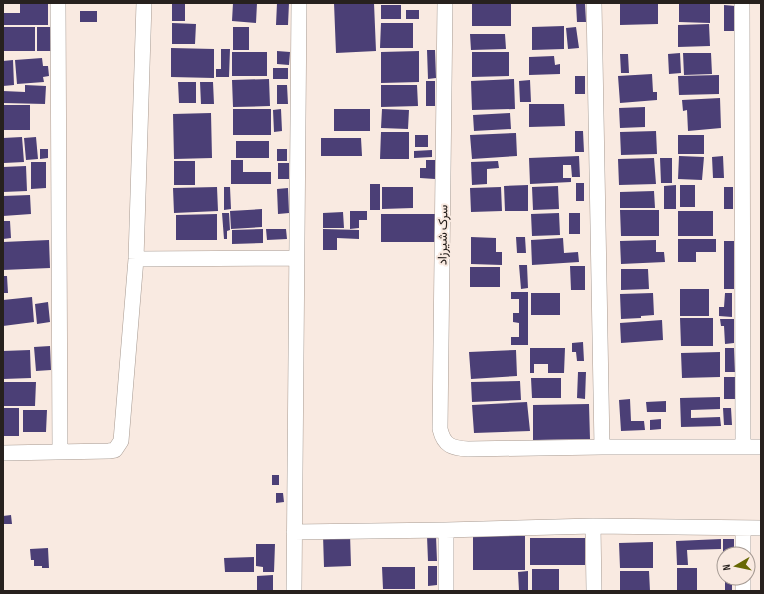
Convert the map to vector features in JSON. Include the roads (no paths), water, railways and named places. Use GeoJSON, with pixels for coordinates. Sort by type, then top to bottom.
{"type":"FeatureCollection","features":[{"type":"Feature","properties":{"kind":"street"},"geometry":{"type":"LineString","coordinates":[[58,3],[60,452]]}},
{"type":"Feature","properties":{"kind":"street"},"geometry":{"type":"LineString","coordinates":[[3,453],[115,450],[121,441],[136,259],[144,3]]}},
{"type":"Feature","properties":{"kind":"street"},"geometry":{"type":"LineString","coordinates":[[294,591],[299,3]]}},
{"type":"Feature","properties":{"kind":"street","name":"سرک شیرزاد"},"geometry":{"type":"LineString","coordinates":[[445,3],[440,429],[442,438],[448,445],[468,449],[602,447]]}},
{"type":"Feature","properties":{"kind":"street"},"geometry":{"type":"LineString","coordinates":[[594,3],[602,447],[761,447]]}},
{"type":"Feature","properties":{"kind":"street"},"geometry":{"type":"LineString","coordinates":[[742,3],[743,447]]}},
{"type":"Feature","properties":{"kind":"street"},"geometry":{"type":"LineString","coordinates":[[136,259],[296,258]]}},
{"type":"Feature","properties":{"kind":"street"},"geometry":{"type":"LineString","coordinates":[[294,532],[593,526],[761,528]]}},
{"type":"Feature","properties":{"kind":"street"},"geometry":{"type":"LineString","coordinates":[[593,526],[594,591]]}},
{"type":"Feature","properties":{"kind":"street"},"geometry":{"type":"LineString","coordinates":[[743,528],[743,546]]}},
{"type":"Feature","properties":{"kind":"street"},"geometry":{"type":"LineString","coordinates":[[446,530],[446,591]]}}]}
